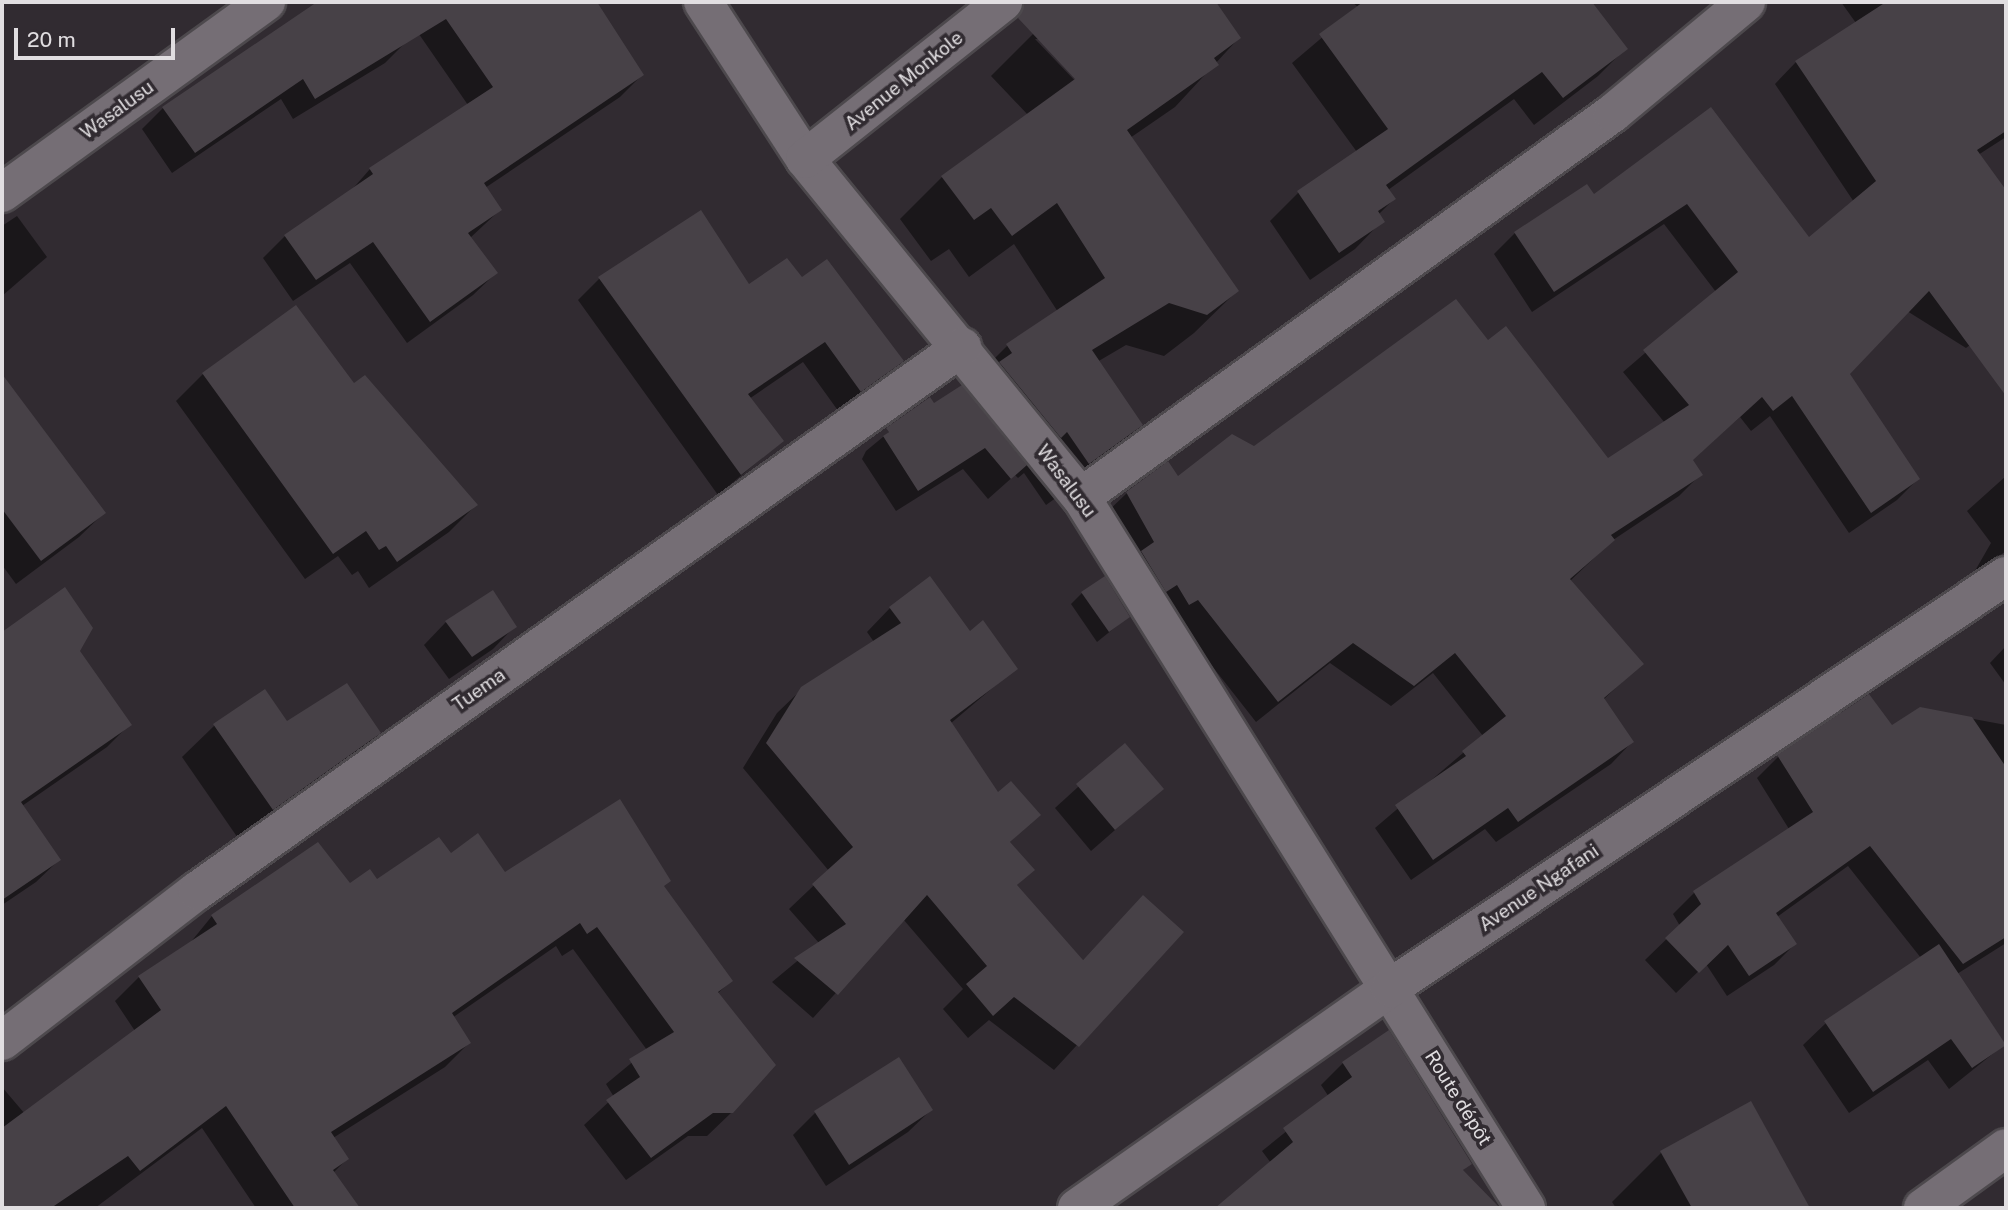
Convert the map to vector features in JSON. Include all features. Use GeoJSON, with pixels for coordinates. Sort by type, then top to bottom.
{"type":"FeatureCollection","features":[{"type":"Feature","properties":{"kind":"street","name":"Wasalusu"},"geometry":{"type":"LineString","coordinates":[[2,193],[266,2]]}},
{"type":"Feature","properties":{"kind":"street","name":"Wasalusu"},"geometry":{"type":"LineString","coordinates":[[703,2],[805,159],[962,347],[1081,497],[1390,988]]}},
{"type":"Feature","properties":{"kind":"street","name":"Avenue Monkole"},"geometry":{"type":"LineString","coordinates":[[805,159],[1003,2]]}},
{"type":"Feature","properties":{"kind":"street"},"geometry":{"type":"LineString","coordinates":[[1081,497],[1613,113],[1746,2]]}},
{"type":"Feature","properties":{"kind":"street","name":"Tuema"},"geometry":{"type":"LineString","coordinates":[[2,1041],[197,891],[962,347]]}},
{"type":"Feature","properties":{"kind":"street","name":"Avenue Ngafani"},"geometry":{"type":"LineString","coordinates":[[1077,1208],[1390,988],[2006,576]]}},
{"type":"Feature","properties":{"kind":"street","name":"Route dépôt"},"geometry":{"type":"LineString","coordinates":[[1390,988],[1526,1208]]}},
{"type":"Feature","properties":{"kind":"street"},"geometry":{"type":"LineString","coordinates":[[1923,1208],[2006,1148]]}},
{"type":"Feature","properties":{"kind":"building"},"geometry":{"type":"Polygon","coordinates":[[[317,2],[597,2],[644,75],[484,183],[502,210],[468,233],[498,273],[430,322],[373,242],[316,280],[284,235],[373,174],[369,168],[493,87],[446,19],[315,99],[303,79],[195,153],[162,107],[317,2]]]}},
{"type":"Feature","properties":{"kind":"building"},"geometry":{"type":"Polygon","coordinates":[[[1024,2],[1216,2],[1241,38],[1214,58],[1219,65],[1127,130],[1239,291],[1207,315],[1169,303],[1092,350],[1143,425],[1089,464],[1067,432],[1061,438],[999,362],[1012,353],[1006,344],[1105,278],[1057,203],[1012,236],[991,208],[974,220],[941,176],[1075,79],[1018,18],[1024,2]]]}},
{"type":"Feature","properties":{"kind":"building"},"geometry":{"type":"Polygon","coordinates":[[[1363,2],[1592,2],[1628,49],[1563,98],[1542,72],[1386,185],[1396,199],[1378,211],[1385,222],[1339,253],[1297,191],[1388,129],[1319,34],[1363,2]]]}},
{"type":"Feature","properties":{"kind":"building"},"geometry":{"type":"Polygon","coordinates":[[[1886,2],[2006,2],[2006,131],[1977,150],[2006,190],[2006,396],[1929,291],[1850,374],[1920,479],[1871,513],[1792,396],[1773,411],[1762,397],[1693,460],[1703,475],[1611,535],[1615,540],[1570,579],[1644,664],[1604,698],[1634,742],[1518,822],[1508,808],[1433,860],[1395,805],[1466,756],[1462,751],[1506,716],[1455,653],[1414,686],[1353,643],[1278,702],[1198,600],[1189,605],[1177,585],[1166,592],[1141,551],[1154,542],[1126,492],[1168,461],[1178,476],[1232,434],[1254,446],[1456,299],[1488,340],[1506,326],[1608,458],[1689,405],[1643,350],[1738,272],[1687,204],[1554,292],[1514,232],[1587,184],[1594,194],[1711,107],[1809,237],[1876,181],[1795,61],[1886,2]]]}},
{"type":"Feature","properties":{"kind":"building"},"geometry":{"type":"Polygon","coordinates":[[[701,210],[749,284],[787,258],[802,277],[827,259],[904,361],[861,392],[825,342],[748,394],[784,441],[741,475],[598,277],[701,210]]]}},
{"type":"Feature","properties":{"kind":"building"},"geometry":{"type":"Polygon","coordinates":[[[296,305],[354,383],[365,375],[478,505],[397,562],[386,546],[379,550],[366,531],[333,554],[202,373],[296,305]]]}},
{"type":"Feature","properties":{"kind":"building"},"geometry":{"type":"Polygon","coordinates":[[[2,374],[106,513],[41,561],[2,509],[2,374]]]}},
{"type":"Feature","properties":{"kind":"building"},"geometry":{"type":"Polygon","coordinates":[[[962,385],[1027,465],[1011,479],[985,448],[918,491],[883,436],[889,432],[886,428],[930,397],[934,403],[962,385]]]}},
{"type":"Feature","properties":{"kind":"building"},"geometry":{"type":"Polygon","coordinates":[[[930,576],[970,631],[983,620],[1018,669],[950,720],[998,792],[1011,781],[1041,815],[1010,842],[1035,870],[1017,885],[1083,960],[1143,895],[1184,932],[1079,1047],[1014,997],[993,1016],[966,984],[987,966],[927,895],[838,995],[794,958],[846,924],[812,884],[853,847],[766,743],[801,687],[901,623],[889,607],[930,576]]]}},
{"type":"Feature","properties":{"kind":"building"},"geometry":{"type":"Polygon","coordinates":[[[1105,576],[1130,617],[1109,632],[1081,592],[1105,576]]]}},
{"type":"Feature","properties":{"kind":"building"},"geometry":{"type":"Polygon","coordinates":[[[65,587],[93,628],[80,651],[132,725],[21,802],[61,860],[2,900],[2,632],[65,587]]]}},
{"type":"Feature","properties":{"kind":"building"},"geometry":{"type":"Polygon","coordinates":[[[493,590],[517,627],[472,657],[445,621],[493,590]]]}},
{"type":"Feature","properties":{"kind":"building"},"geometry":{"type":"Polygon","coordinates":[[[347,683],[381,733],[273,810],[213,724],[265,689],[287,721],[347,683]]]}},
{"type":"Feature","properties":{"kind":"building"},"geometry":{"type":"Polygon","coordinates":[[[1869,694],[1892,725],[1920,707],[1972,717],[2006,767],[2006,937],[1963,964],[1870,846],[1776,913],[1797,944],[1749,976],[1728,945],[1699,973],[1665,938],[1701,904],[1693,891],[1813,812],[1777,755],[1869,694]]]}},
{"type":"Feature","properties":{"kind":"building"},"geometry":{"type":"Polygon","coordinates":[[[1125,743],[1164,789],[1115,830],[1076,784],[1125,743]]]}},
{"type":"Feature","properties":{"kind":"building"},"geometry":{"type":"Polygon","coordinates":[[[620,799],[671,881],[664,886],[733,981],[718,992],[776,1065],[733,1113],[713,1113],[651,1158],[606,1100],[640,1077],[629,1059],[674,1032],[597,927],[587,934],[580,923],[452,1013],[471,1043],[331,1132],[349,1159],[333,1170],[360,1208],[295,1208],[226,1106],[140,1171],[128,1156],[51,1208],[2,1208],[2,1128],[161,1010],[138,976],[217,924],[211,915],[318,842],[350,883],[370,869],[377,879],[439,837],[451,853],[478,833],[505,872],[620,799]]]}},
{"type":"Feature","properties":{"kind":"building"},"geometry":{"type":"Polygon","coordinates":[[[1939,944],[2006,1045],[1972,1068],[1951,1039],[1873,1092],[1824,1021],[1939,944]]]}},
{"type":"Feature","properties":{"kind":"building"},"geometry":{"type":"Polygon","coordinates":[[[1389,1030],[1472,1164],[1463,1170],[1500,1208],[1215,1208],[1293,1142],[1283,1128],[1352,1077],[1342,1062],[1389,1030]]]}},
{"type":"Feature","properties":{"kind":"building"},"geometry":{"type":"Polygon","coordinates":[[[899,1057],[933,1110],[849,1165],[814,1111],[899,1057]]]}},
{"type":"Feature","properties":{"kind":"building"},"geometry":{"type":"Polygon","coordinates":[[[1751,1101],[1810,1208],[1692,1208],[1660,1151],[1751,1101]]]}}]}
